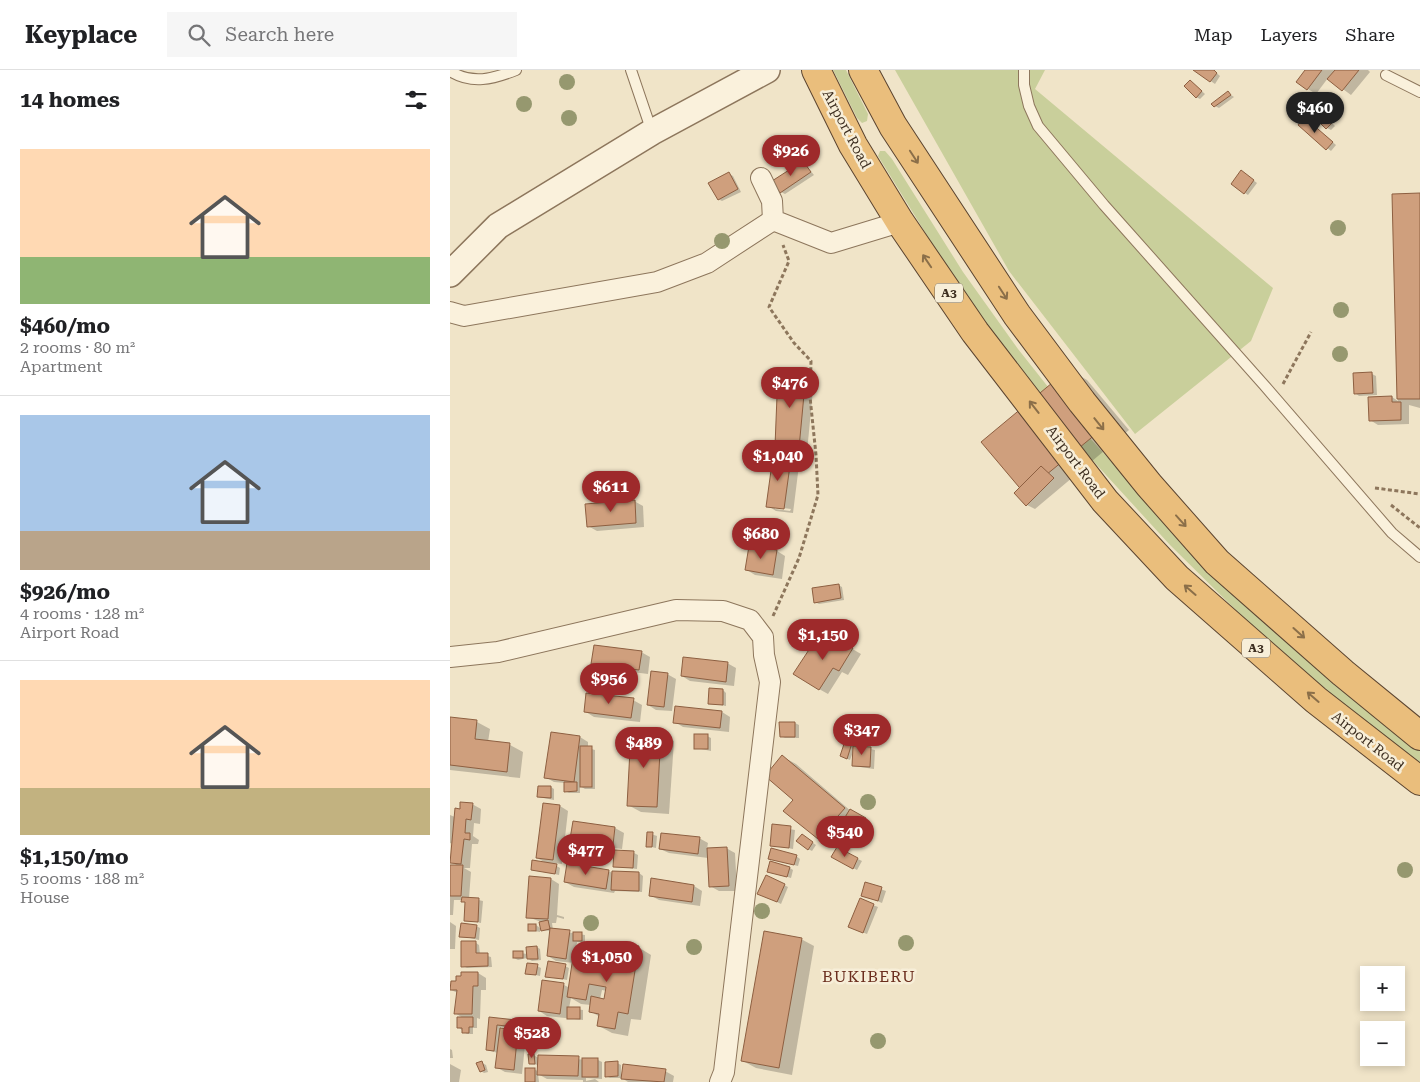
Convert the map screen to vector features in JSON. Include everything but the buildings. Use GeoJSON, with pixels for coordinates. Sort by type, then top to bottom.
{"type":"FeatureCollection","features":[{"type":"Feature","properties":{"kind":"highway","name":"Airport Road"},"geometry":{"type":"LineString","coordinates":[[816,70],[853,145],[900,222],[975,332],[1105,501],[1184,584],[1316,700],[1420,781]]}},
{"type":"Feature","properties":{"kind":"highway"},"geometry":{"type":"LineString","coordinates":[[863,70],[893,126],[1017,315],[1082,402],[1149,485],[1218,562],[1343,672],[1420,736]]}},
{"type":"Feature","properties":{"kind":"highway"},"geometry":{"type":"LineString","coordinates":[[853,145],[893,126]]}},
{"type":"Feature","properties":{"kind":"street"},"geometry":{"type":"LineString","coordinates":[[450,274],[498,226],[652,132],[767,70]]}},
{"type":"Feature","properties":{"kind":"street"},"geometry":{"type":"LineString","coordinates":[[761,178],[772,201],[773,220]]}},
{"type":"Feature","properties":{"kind":"street"},"geometry":{"type":"LineString","coordinates":[[773,220],[831,243],[900,222]]}},
{"type":"Feature","properties":{"kind":"street"},"geometry":{"type":"LineString","coordinates":[[450,312],[464,316],[657,282],[707,263],[773,220]]}},
{"type":"Feature","properties":{"kind":"street"},"geometry":{"type":"LineString","coordinates":[[450,657],[498,652],[676,610],[723,611],[750,620],[763,636],[764,655],[770,682],[724,1072],[720,1082]]}},
{"type":"Feature","properties":{"kind":"lane"},"geometry":{"type":"LineString","coordinates":[[450,70],[458,76],[471,80],[494,78],[516,70]]}},
{"type":"Feature","properties":{"kind":"lane"},"geometry":{"type":"LineString","coordinates":[[631,70],[652,132]]}},
{"type":"Feature","properties":{"kind":"lane"},"geometry":{"type":"LineString","coordinates":[[1024,70],[1024,85],[1029,106],[1038,126],[1104,205],[1392,532],[1420,557]]}},
{"type":"Feature","properties":{"kind":"lane"},"geometry":{"type":"LineString","coordinates":[[1386,75],[1420,92]]}},
{"type":"Feature","properties":{"kind":"path"},"geometry":{"type":"LineString","coordinates":[[763,636],[799,558],[818,495],[810,397],[811,361],[794,343],[769,307],[789,261],[773,220]]}},
{"type":"Feature","properties":{"kind":"path"},"geometry":{"type":"LineString","coordinates":[[1281,388],[1311,332]]}},
{"type":"Feature","properties":{"kind":"path"},"geometry":{"type":"LineString","coordinates":[[1375,493],[1367,487],[1420,494]]}},
{"type":"Feature","properties":{"kind":"path"},"geometry":{"type":"LineString","coordinates":[[1390,505],[1420,528]]}},
{"type":"Feature","properties":{"kind":"green space"},"geometry":{"type":"Polygon","coordinates":[[[833,70],[846,70],[868,114],[867,121],[862,123],[857,118],[833,70]]]}},
{"type":"Feature","properties":{"kind":"green space"},"geometry":{"type":"Polygon","coordinates":[[[895,70],[1045,70],[1035,89],[1273,288],[1251,341],[1135,434],[1009,271],[895,70]]]}},
{"type":"Feature","properties":{"kind":"green space"},"geometry":{"type":"Polygon","coordinates":[[[880,151],[885,151],[892,159],[963,272],[1018,349],[1079,426],[1176,533],[1403,739],[1420,751],[1420,766],[1382,738],[1256,630],[1170,545],[1074,440],[957,284],[878,156],[880,151]]]}},
{"type":"Feature","properties":{"kind":"district","name":"BUKIBERU"},"geometry":{"type":"Point","coordinates":[869,976]}}]}
